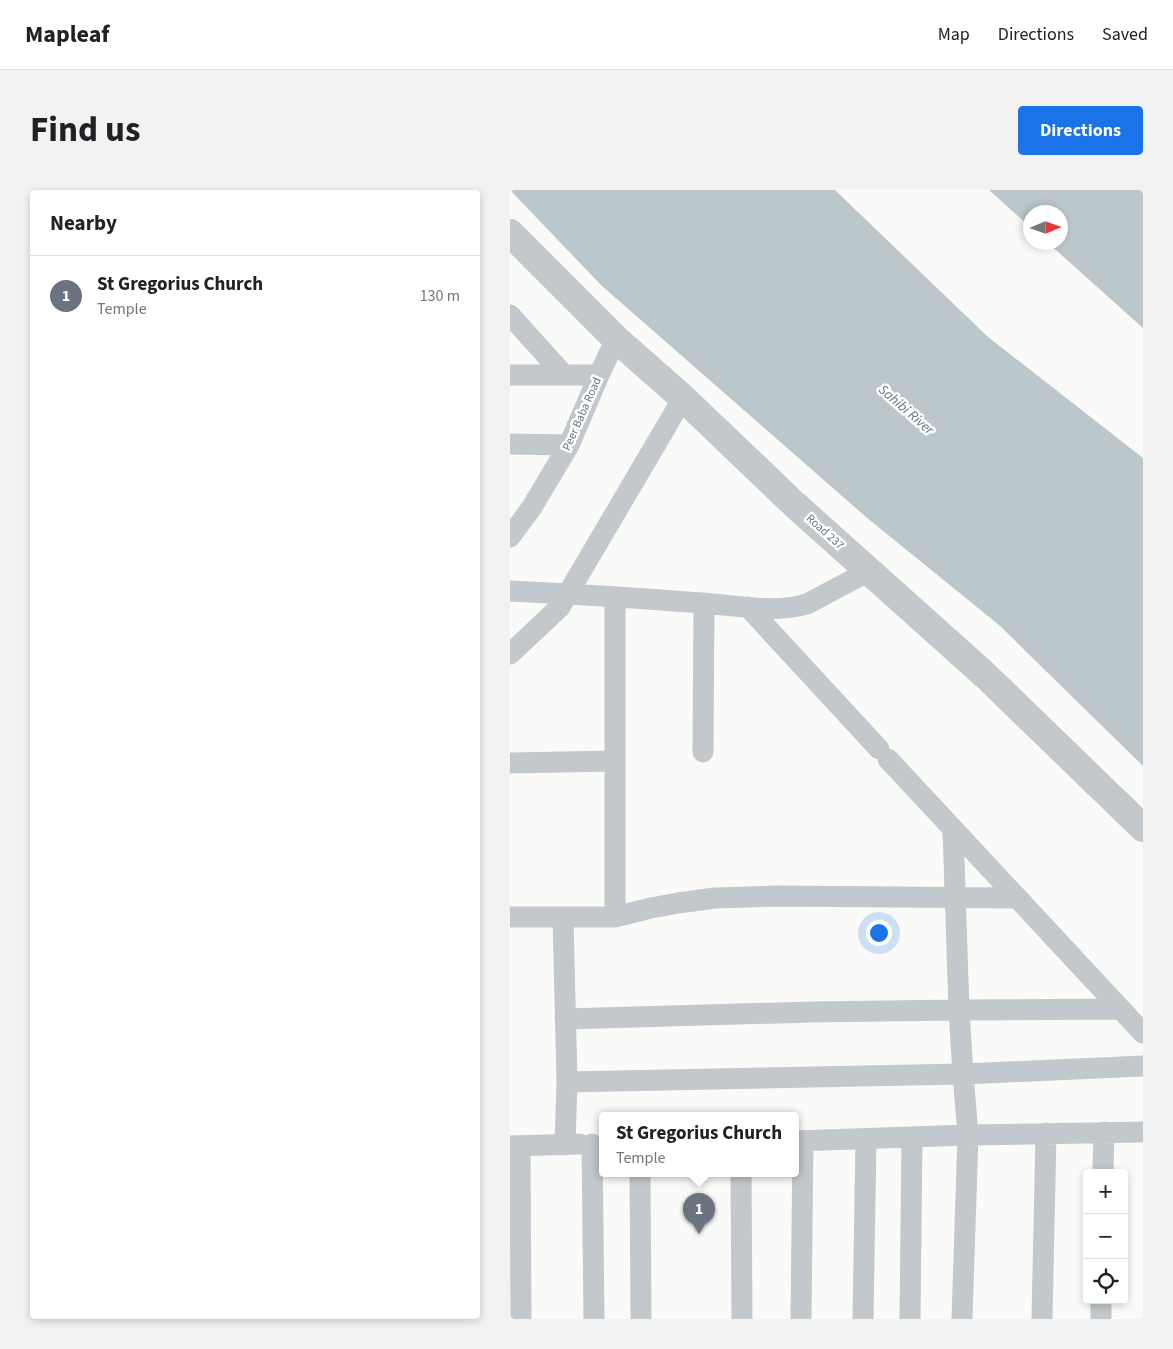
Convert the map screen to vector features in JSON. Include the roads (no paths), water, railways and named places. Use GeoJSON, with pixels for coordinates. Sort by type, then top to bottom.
{"type":"FeatureCollection","features":[{"type":"Feature","properties":{"kind":"street","name":"Road 237"},"geometry":{"type":"LineString","coordinates":[[510,233],[616,339],[682,398],[794,504],[985,675],[1143,828]]}},
{"type":"Feature","properties":{"kind":"street"},"geometry":{"type":"LineString","coordinates":[[510,315],[564,375]]}},
{"type":"Feature","properties":{"kind":"street","name":"Peer Baba Road"},"geometry":{"type":"LineString","coordinates":[[510,537],[532,507],[569,445],[616,339]]}},
{"type":"Feature","properties":{"kind":"street"},"geometry":{"type":"LineString","coordinates":[[510,375],[599,375]]}},
{"type":"Feature","properties":{"kind":"street"},"geometry":{"type":"LineString","coordinates":[[510,654],[560,607],[682,398]]}},
{"type":"Feature","properties":{"kind":"street"},"geometry":{"type":"LineString","coordinates":[[510,444],[569,445]]}},
{"type":"Feature","properties":{"kind":"street"},"geometry":{"type":"LineString","coordinates":[[510,507],[532,507]]}},
{"type":"Feature","properties":{"kind":"street"},"geometry":{"type":"LineString","coordinates":[[510,590],[778,609],[807,604],[869,571]]}},
{"type":"Feature","properties":{"kind":"street"},"geometry":{"type":"LineString","coordinates":[[615,597],[615,917]]}},
{"type":"Feature","properties":{"kind":"street"},"geometry":{"type":"LineString","coordinates":[[703,752],[704,603]]}},
{"type":"Feature","properties":{"kind":"street"},"geometry":{"type":"LineString","coordinates":[[748,607],[1143,1033]]}},
{"type":"Feature","properties":{"kind":"street"},"geometry":{"type":"LineString","coordinates":[[510,763],[615,761]]}},
{"type":"Feature","properties":{"kind":"street"},"geometry":{"type":"LineString","coordinates":[[953,829],[959,1010],[968,1135],[962,1319]]}},
{"type":"Feature","properties":{"kind":"street"},"geometry":{"type":"LineString","coordinates":[[510,917],[615,917],[651,908],[715,898],[777,896],[1017,898]]}},
{"type":"Feature","properties":{"kind":"street"},"geometry":{"type":"LineString","coordinates":[[563,917],[567,1082],[565,1145]]}},
{"type":"Feature","properties":{"kind":"street"},"geometry":{"type":"LineString","coordinates":[[565,1019],[812,1012],[1121,1010]]}},
{"type":"Feature","properties":{"kind":"street"},"geometry":{"type":"LineString","coordinates":[[567,1082],[963,1074],[1143,1066]]}},
{"type":"Feature","properties":{"kind":"street"},"geometry":{"type":"LineString","coordinates":[[1103,1169],[1104,1132]]}},
{"type":"Feature","properties":{"kind":"street"},"geometry":{"type":"LineString","coordinates":[[801,1319],[799,1141],[968,1135],[1143,1132]]}},
{"type":"Feature","properties":{"kind":"street"},"geometry":{"type":"LineString","coordinates":[[1042,1319],[1046,1134]]}},
{"type":"Feature","properties":{"kind":"street"},"geometry":{"type":"LineString","coordinates":[[910,1319],[912,1137]]}},
{"type":"Feature","properties":{"kind":"street"},"geometry":{"type":"LineString","coordinates":[[863,1319],[866,1139]]}},
{"type":"Feature","properties":{"kind":"street"},"geometry":{"type":"LineString","coordinates":[[521,1319],[515,1146],[597,1144],[594,1319]]}},
{"type":"Feature","properties":{"kind":"street"},"geometry":{"type":"LineString","coordinates":[[640,1177],[641,1319]]}},
{"type":"Feature","properties":{"kind":"street"},"geometry":{"type":"LineString","coordinates":[[741,1177],[742,1319]]}},
{"type":"Feature","properties":{"kind":"street"},"geometry":{"type":"LineString","coordinates":[[1101,1304],[1101,1319]]}},
{"type":"Feature","properties":{"kind":"water","name":"Sahibi River"},"geometry":{"type":"Polygon","coordinates":[[[510,190],[835,190],[988,337],[1143,458],[1143,766],[999,625],[866,517],[602,286],[510,190]]]}},
{"type":"Feature","properties":{"kind":"water"},"geometry":{"type":"Polygon","coordinates":[[[989,190],[1143,190],[1143,328],[1056,250],[1068,250],[1068,205],[1023,205],[1023,221],[989,190]]]}},
{"type":"Feature","properties":{"kind":"place","name":"St Gregorius Church"},"geometry":{"type":"Point","coordinates":[699,1234]}}]}
